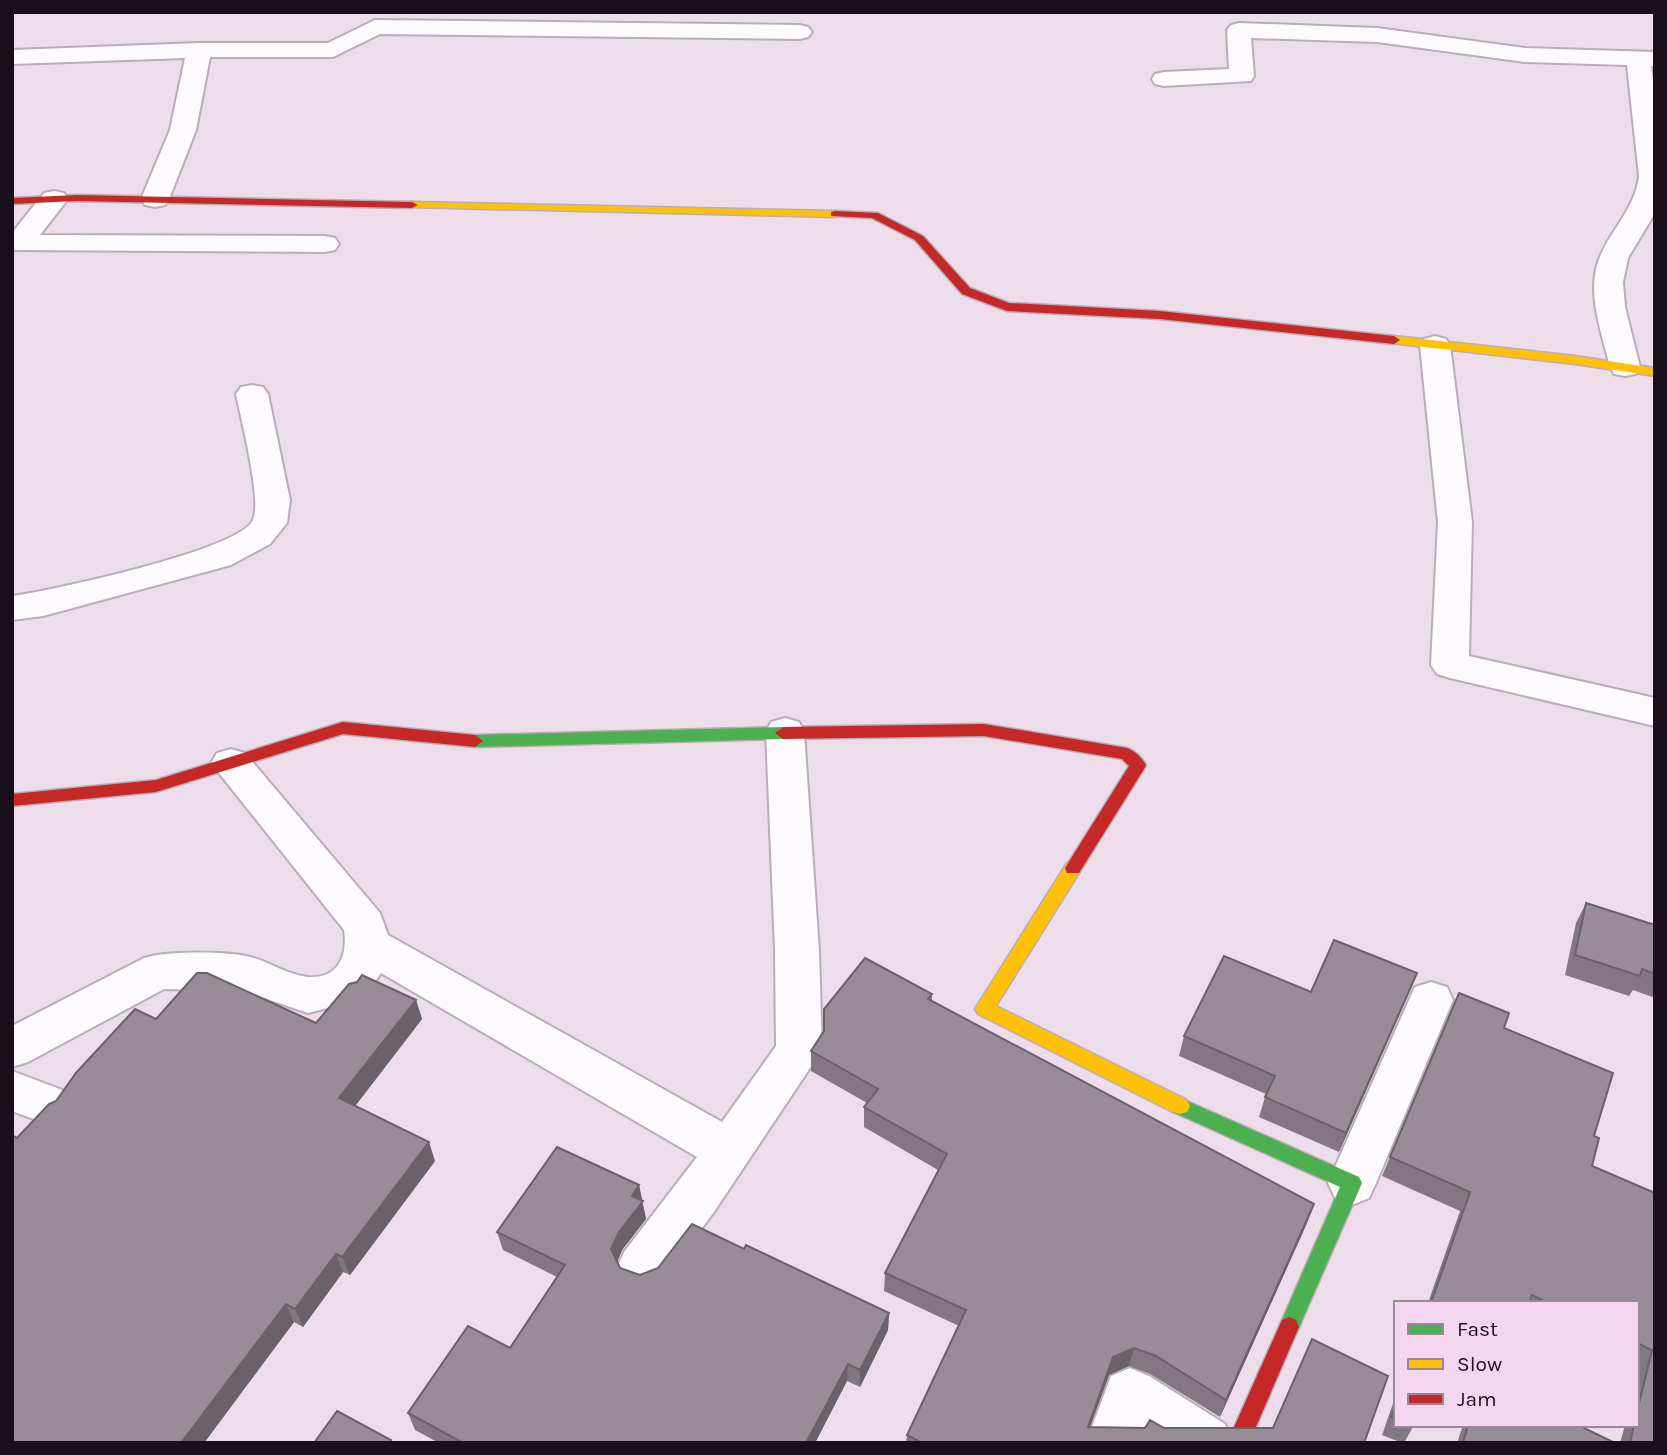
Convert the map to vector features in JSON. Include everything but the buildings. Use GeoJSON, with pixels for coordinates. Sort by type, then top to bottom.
{"type":"FeatureCollection","features":[{"type":"Feature","properties":{"kind":"street"},"geometry":{"type":"LineString","coordinates":[[12,57],[199,50],[333,50],[375,27],[800,32]]}},
{"type":"Feature","properties":{"kind":"street"},"geometry":{"type":"LineString","coordinates":[[1164,79],[1242,76],[1239,30],[1377,35],[1525,55],[1647,58],[1654,184],[1610,270],[1609,292],[1625,367]]}},
{"type":"Feature","properties":{"kind":"street"},"geometry":{"type":"LineString","coordinates":[[155,200],[183,130],[199,50]]}},
{"type":"Feature","properties":{"kind":"street"},"geometry":{"type":"LineString","coordinates":[[54,199],[19,243],[325,244]]}},
{"type":"Feature","properties":{"kind":"street"},"geometry":{"type":"LineString","coordinates":[[12,201],[155,200],[874,215],[919,238],[966,290],[1007,307],[1160,315],[1655,372]]}},
{"type":"Feature","properties":{"kind":"street"},"geometry":{"type":"LineString","coordinates":[[1435,345],[1455,522],[1450,665],[1655,712]]}},
{"type":"Feature","properties":{"kind":"street"},"geometry":{"type":"LineString","coordinates":[[12,608],[43,604],[219,557],[258,536],[270,523],[273,500],[252,394]]}},
{"type":"Feature","properties":{"kind":"street"},"geometry":{"type":"LineString","coordinates":[[12,800],[156,786],[343,728],[470,741],[785,732],[984,730],[1127,754],[1138,765],[984,1009],[1138,1087],[1352,1183]]}},
{"type":"Feature","properties":{"kind":"street"},"geometry":{"type":"LineString","coordinates":[[642,1268],[799,1050],[797,951],[785,732]]}},
{"type":"Feature","properties":{"kind":"street"},"geometry":{"type":"LineString","coordinates":[[12,1048],[159,971],[245,973],[308,995],[347,986],[361,969],[368,945],[365,925],[231,763]]}},
{"type":"Feature","properties":{"kind":"street"},"geometry":{"type":"LineString","coordinates":[[368,945],[729,1150]]}},
{"type":"Feature","properties":{"kind":"street"},"geometry":{"type":"LineString","coordinates":[[1238,1443],[1432,1000]]}},
{"type":"Feature","properties":{"kind":"street"},"geometry":{"type":"LineString","coordinates":[[1113,1443],[1130,1394],[1206,1443]]}},
{"type":"Feature","properties":{"kind":"traffic: fast"},"geometry":{"type":"LineString","coordinates":[[475,741],[783,733]]}},
{"type":"Feature","properties":{"kind":"traffic: fast"},"geometry":{"type":"LineString","coordinates":[[1180,1106],[1352,1183],[1289,1327]]}},
{"type":"Feature","properties":{"kind":"traffic: slow"},"geometry":{"type":"LineString","coordinates":[[412,205],[835,214]]}},
{"type":"Feature","properties":{"kind":"traffic: slow"},"geometry":{"type":"LineString","coordinates":[[1394,340],[1575,360],[1655,372]]}},
{"type":"Feature","properties":{"kind":"traffic: slow"},"geometry":{"type":"LineString","coordinates":[[1073,868],[984,1009],[1180,1106]]}},
{"type":"Feature","properties":{"kind":"traffic: jam"},"geometry":{"type":"LineString","coordinates":[[12,201],[77,198],[412,205]]}},
{"type":"Feature","properties":{"kind":"traffic: jam"},"geometry":{"type":"LineString","coordinates":[[835,214],[874,215],[919,238],[966,291],[1007,307],[1160,315],[1394,340]]}},
{"type":"Feature","properties":{"kind":"traffic: jam"},"geometry":{"type":"LineString","coordinates":[[12,800],[156,786],[343,728],[475,741]]}},
{"type":"Feature","properties":{"kind":"traffic: jam"},"geometry":{"type":"LineString","coordinates":[[783,733],[984,730],[1127,754],[1138,765],[1073,868]]}},
{"type":"Feature","properties":{"kind":"traffic: jam"},"geometry":{"type":"LineString","coordinates":[[1238,1443],[1289,1327]]}}]}
